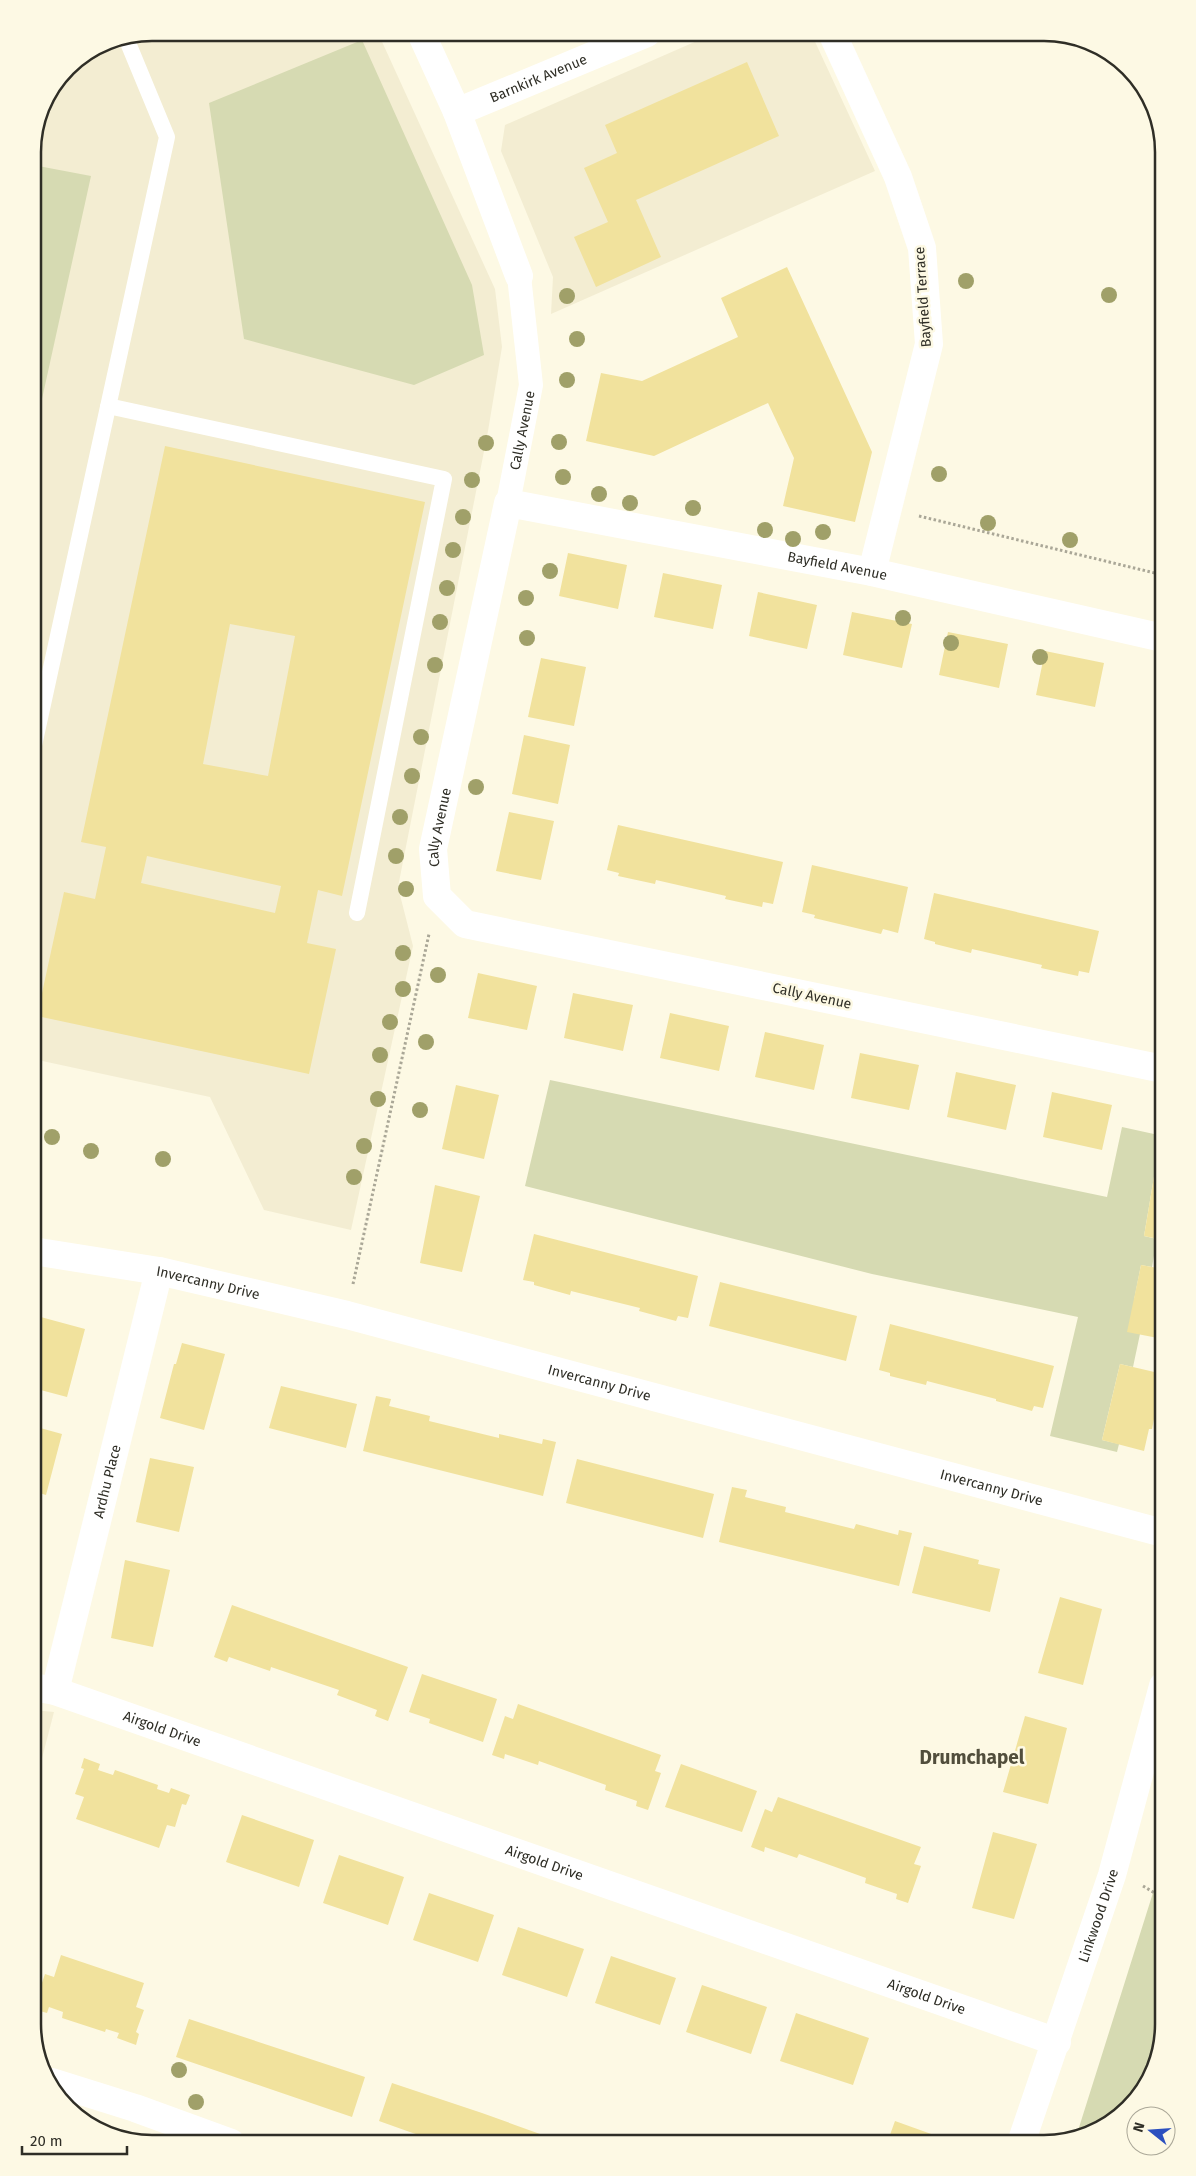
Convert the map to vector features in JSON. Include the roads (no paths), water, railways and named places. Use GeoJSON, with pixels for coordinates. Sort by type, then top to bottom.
{"type":"FeatureCollection","features":[{"type":"Feature","properties":{"kind":"street","name":"Cally Avenue"},"geometry":{"type":"LineString","coordinates":[[425,41],[457,112],[519,276],[531,385],[508,503],[433,848],[437,896],[465,924],[1155,1067]]}},
{"type":"Feature","properties":{"kind":"street","name":"Barnkirk Avenue"},"geometry":{"type":"LineString","coordinates":[[457,112],[628,41]]}},
{"type":"Feature","properties":{"kind":"street","name":"Bayfield Terrace"},"geometry":{"type":"LineString","coordinates":[[836,41],[898,177],[922,248],[929,344],[872,572]]}},
{"type":"Feature","properties":{"kind":"street","name":"Bayfield Avenue"},"geometry":{"type":"LineString","coordinates":[[508,503],[872,572],[1155,636]]}},
{"type":"Feature","properties":{"kind":"street","name":"Invercanny Drive"},"geometry":{"type":"LineString","coordinates":[[41,1252],[159,1271],[347,1315],[1155,1530]]}},
{"type":"Feature","properties":{"kind":"street","name":"Ardhu Place"},"geometry":{"type":"LineString","coordinates":[[44,1689],[159,1271]]}},
{"type":"Feature","properties":{"kind":"street","name":"Airgold Drive"},"geometry":{"type":"LineString","coordinates":[[44,1689],[1057,2042]]}},
{"type":"Feature","properties":{"kind":"street","name":"Linkwood Drive"},"geometry":{"type":"LineString","coordinates":[[1024,2135],[1112,1875],[1155,1719]]}},
{"type":"Feature","properties":{"kind":"street"},"geometry":{"type":"LineString","coordinates":[[60,2084],[134,2108],[209,2135]]}},
{"type":"Feature","properties":{"kind":"lane"},"geometry":{"type":"LineString","coordinates":[[41,713],[167,137],[128,44]]}},
{"type":"Feature","properties":{"kind":"lane"},"geometry":{"type":"LineString","coordinates":[[108,406],[444,479],[358,913]]}},
{"type":"Feature","properties":{"kind":"district","name":"Drumchapel"},"geometry":{"type":"Point","coordinates":[972,1757]}}]}
